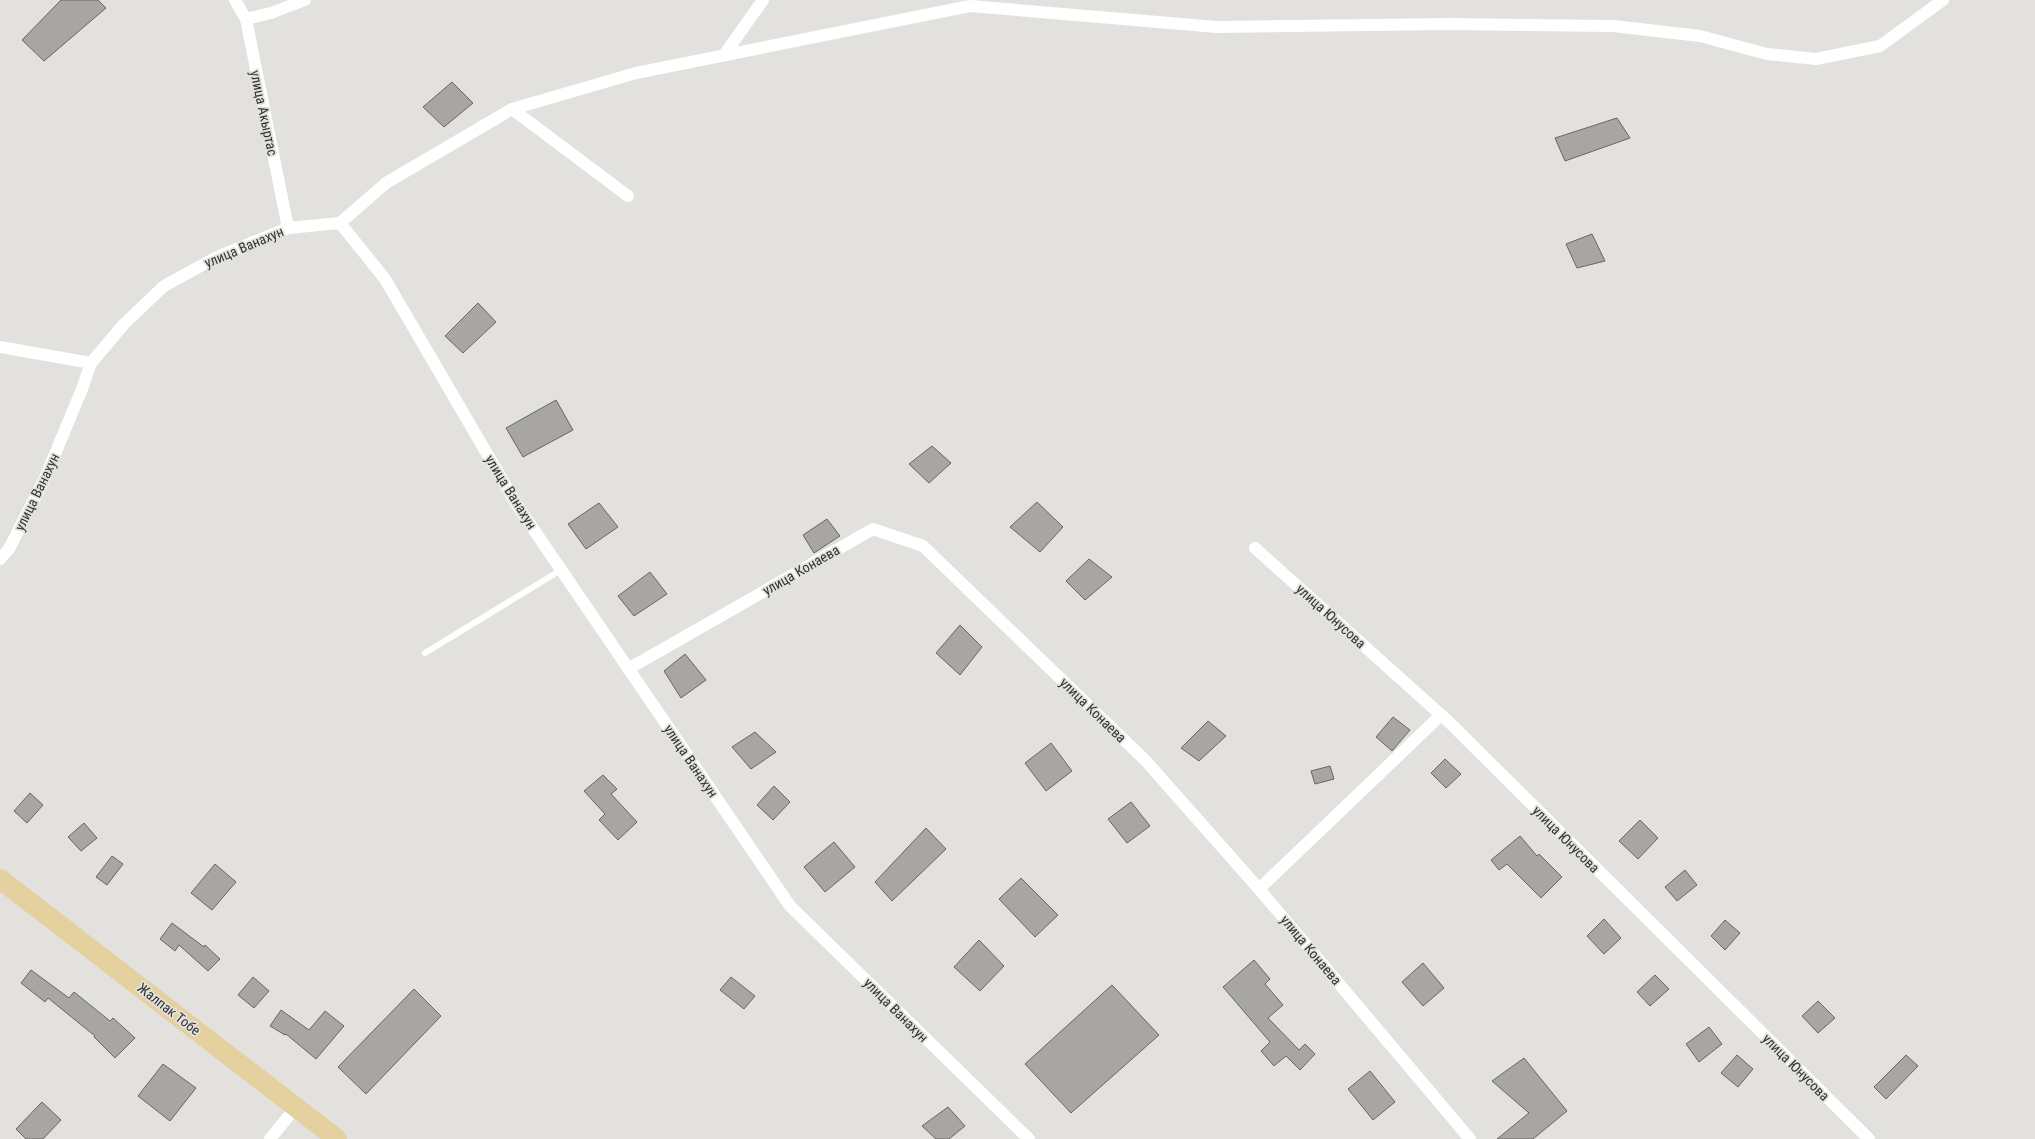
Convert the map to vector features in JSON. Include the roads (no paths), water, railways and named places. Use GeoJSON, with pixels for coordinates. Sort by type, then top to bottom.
{"type":"FeatureCollection","features":[{"type":"Feature","properties":{"kind":"main road","name":"Жалпак Тобе"},"geometry":{"type":"LineString","coordinates":[[0,879],[338,1139]]}},
{"type":"Feature","properties":{"kind":"street","name":"улица Акыртас"},"geometry":{"type":"LineString","coordinates":[[235,0],[246,19],[288,228]]}},
{"type":"Feature","properties":{"kind":"street"},"geometry":{"type":"LineString","coordinates":[[246,19],[271,14],[305,0]]}},
{"type":"Feature","properties":{"kind":"street"},"geometry":{"type":"LineString","coordinates":[[724,55],[763,0]]}},
{"type":"Feature","properties":{"kind":"street"},"geometry":{"type":"LineString","coordinates":[[340,223],[386,184],[512,109],[636,73],[970,6],[1217,28],[1451,24],[1614,26],[1700,36],[1767,54],[1816,59],[1880,46],[1943,0]]}},
{"type":"Feature","properties":{"kind":"street"},"geometry":{"type":"LineString","coordinates":[[512,109],[628,196]]}},
{"type":"Feature","properties":{"kind":"street","name":"улица Ванахун"},"geometry":{"type":"LineString","coordinates":[[0,559],[9,549],[45,478],[82,389],[91,363],[124,324],[164,286],[217,257],[288,228],[340,223],[385,279],[517,506],[790,906],[980,1093],[1029,1139]]}},
{"type":"Feature","properties":{"kind":"street"},"geometry":{"type":"LineString","coordinates":[[0,347],[91,363]]}},
{"type":"Feature","properties":{"kind":"street","name":"улица Конаева"},"geometry":{"type":"LineString","coordinates":[[628,669],[873,529],[924,546],[1146,761],[1259,888],[1470,1139]]}},
{"type":"Feature","properties":{"kind":"street","name":"улица Юнусова"},"geometry":{"type":"LineString","coordinates":[[1255,548],[1441,715],[1869,1139]]}},
{"type":"Feature","properties":{"kind":"street"},"geometry":{"type":"LineString","coordinates":[[1259,888],[1441,715]]}},
{"type":"Feature","properties":{"kind":"street"},"geometry":{"type":"LineString","coordinates":[[270,1139],[296,1107]]}},
{"type":"Feature","properties":{"kind":"lane"},"geometry":{"type":"LineString","coordinates":[[425,654],[561,570]]}}]}
